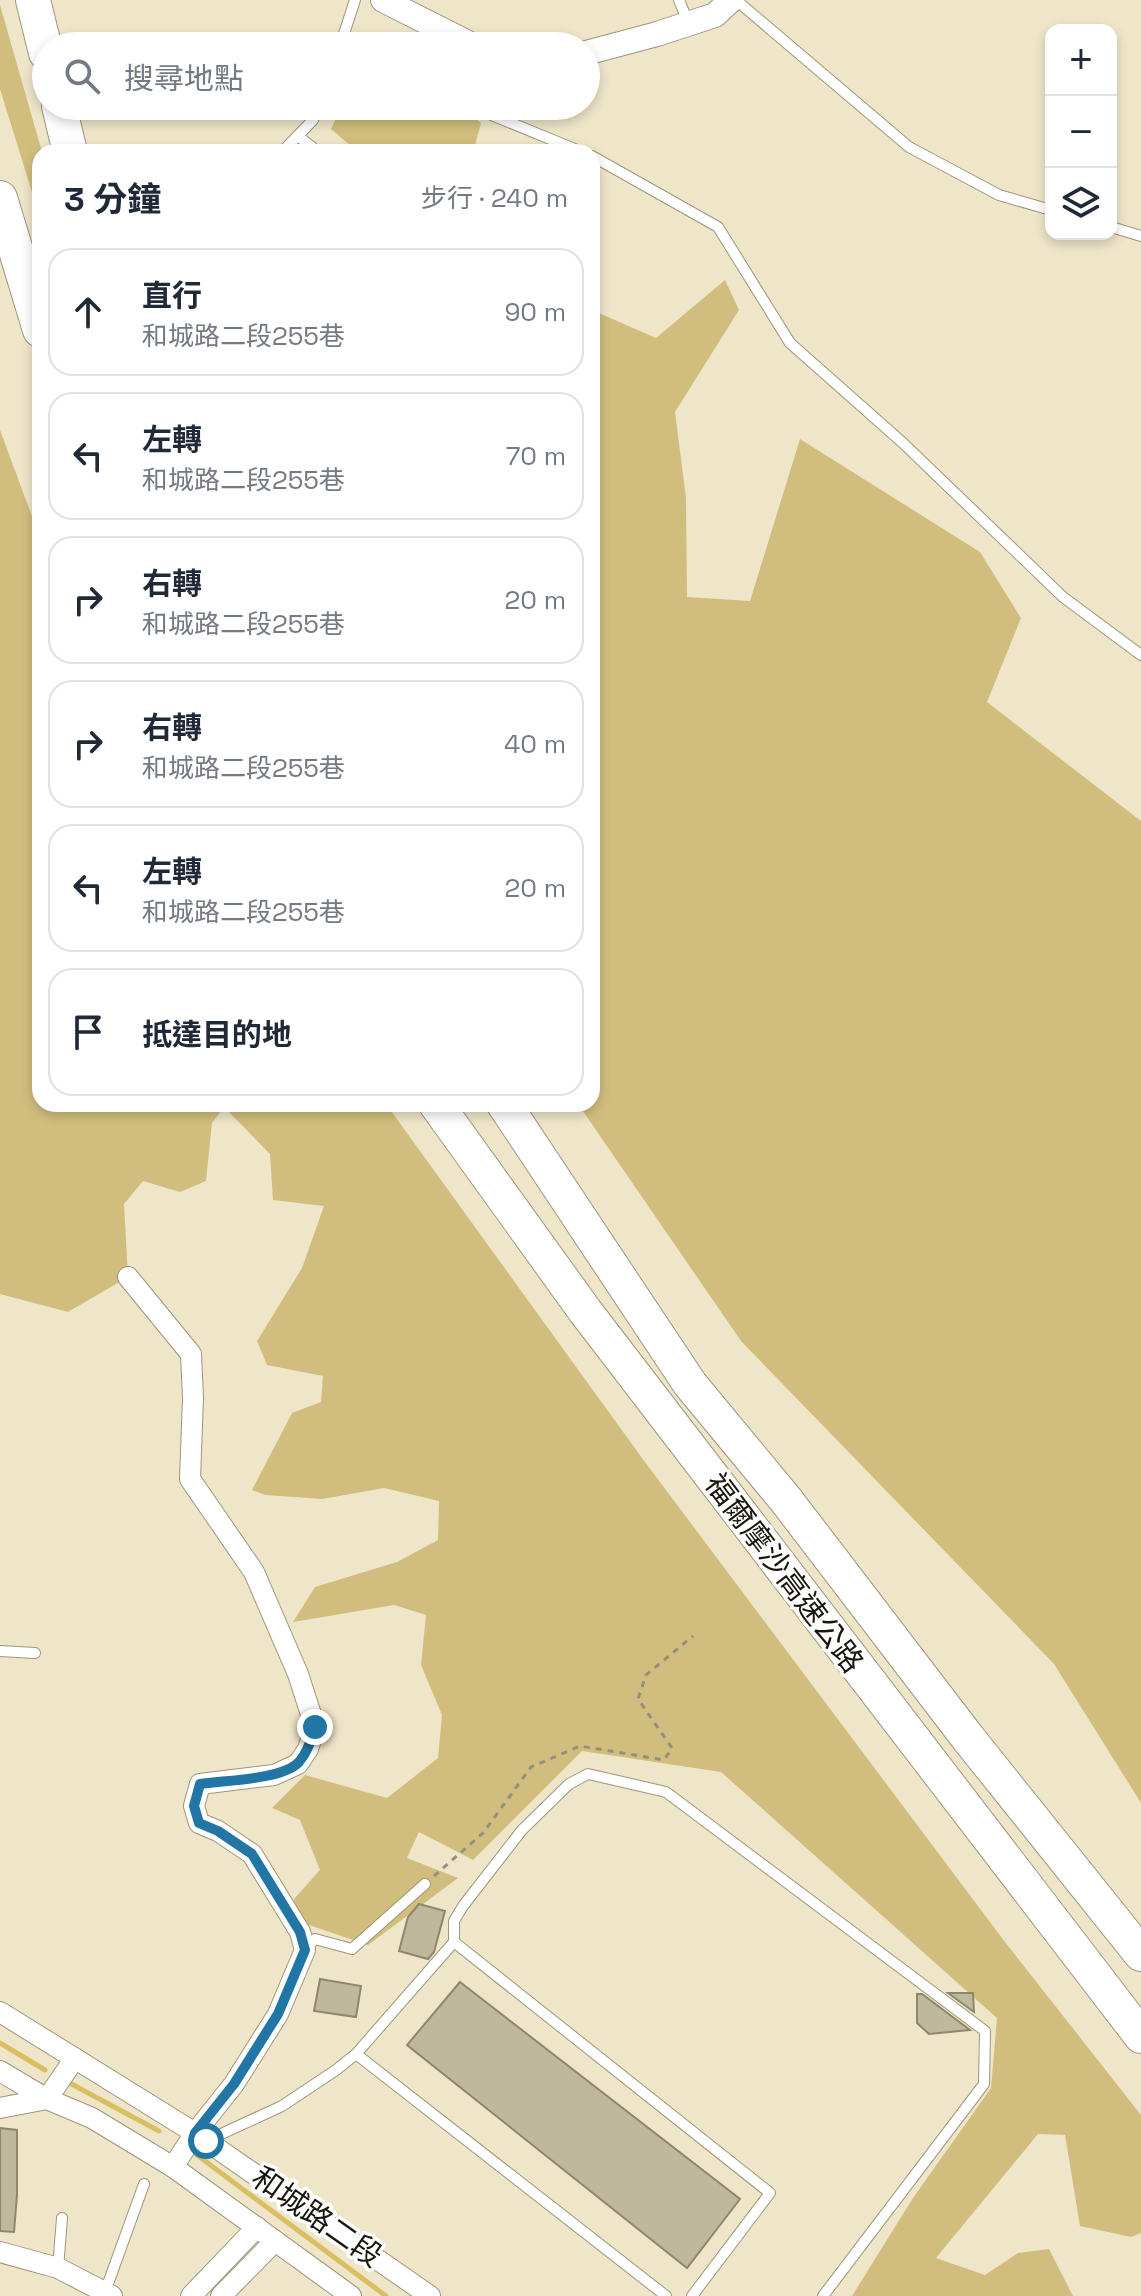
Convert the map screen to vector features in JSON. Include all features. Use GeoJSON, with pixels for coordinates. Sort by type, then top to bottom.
{"type":"FeatureCollection","features":[{"type":"Feature","properties":{"kind":"highway"},"geometry":{"type":"LineString","coordinates":[[33,0],[41,32]]}},
{"type":"Feature","properties":{"kind":"highway"},"geometry":{"type":"LineString","coordinates":[[51,0],[56,32]]}},
{"type":"Feature","properties":{"kind":"highway"},"geometry":{"type":"LineString","coordinates":[[63,120],[71,144]]}},
{"type":"Feature","properties":{"kind":"highway"},"geometry":{"type":"LineString","coordinates":[[69,120],[72,144]]}},
{"type":"Feature","properties":{"kind":"highway"},"geometry":{"type":"LineString","coordinates":[[0,198],[32,303]]}},
{"type":"Feature","properties":{"kind":"highway"},"geometry":{"type":"LineString","coordinates":[[0,248],[32,313]]}},
{"type":"Feature","properties":{"kind":"highway","name":"福爾摩沙高速公路"},"geometry":{"type":"LineString","coordinates":[[442,1112],[585,1311],[1141,2036]]}},
{"type":"Feature","properties":{"kind":"highway","name":"福爾摩沙高速公路"},"geometry":{"type":"LineString","coordinates":[[509,1112],[690,1384],[786,1500],[968,1738],[1141,1954]]}},
{"type":"Feature","properties":{"kind":"street"},"geometry":{"type":"LineString","coordinates":[[383,0],[446,32]]}},
{"type":"Feature","properties":{"kind":"street"},"geometry":{"type":"LineString","coordinates":[[600,49],[715,15],[734,0]]}},
{"type":"Feature","properties":{"kind":"street"},"geometry":{"type":"LineString","coordinates":[[128,1277],[191,1354],[190,1479],[254,1572],[298,1674],[315,1727],[308,1749],[298,1764],[274,1775],[200,1784],[194,1806],[199,1823],[218,1831],[252,1854],[300,1932],[305,1950],[278,2014],[201,2137],[173,2167]]}},
{"type":"Feature","properties":{"kind":"street","name":"和城路二段"},"geometry":{"type":"LineString","coordinates":[[0,2012],[201,2137],[430,2296]]}},
{"type":"Feature","properties":{"kind":"street"},"geometry":{"type":"LineString","coordinates":[[0,2108],[47,2099],[75,2058]]}},
{"type":"Feature","properties":{"kind":"street","name":"和城路二段"},"geometry":{"type":"LineString","coordinates":[[0,2071],[47,2099],[92,2118],[173,2167],[345,2294]]}},
{"type":"Feature","properties":{"kind":"street"},"geometry":{"type":"LineString","coordinates":[[191,2296],[257,2227]]}},
{"type":"Feature","properties":{"kind":"street"},"geometry":{"type":"LineString","coordinates":[[221,2296],[275,2241]]}},
{"type":"Feature","properties":{"kind":"street"},"geometry":{"type":"LineString","coordinates":[[0,2252],[58,2268],[102,2293]]}},
{"type":"Feature","properties":{"kind":"lane"},"geometry":{"type":"LineString","coordinates":[[345,32],[355,0]]}},
{"type":"Feature","properties":{"kind":"lane"},"geometry":{"type":"LineString","coordinates":[[679,0],[689,24]]}},
{"type":"Feature","properties":{"kind":"lane"},"geometry":{"type":"LineString","coordinates":[[734,0],[909,147],[999,195],[1045,208]]}},
{"type":"Feature","properties":{"kind":"lane"},"geometry":{"type":"LineString","coordinates":[[290,144],[313,120]]}},
{"type":"Feature","properties":{"kind":"lane"},"geometry":{"type":"LineString","coordinates":[[504,120],[562,144]]}},
{"type":"Feature","properties":{"kind":"lane"},"geometry":{"type":"LineString","coordinates":[[298,136],[308,144]]}},
{"type":"Feature","properties":{"kind":"lane"},"geometry":{"type":"LineString","coordinates":[[600,161],[718,227],[790,343],[903,443],[1063,597],[1141,655]]}},
{"type":"Feature","properties":{"kind":"lane"},"geometry":{"type":"LineString","coordinates":[[1117,229],[1141,236]]}},
{"type":"Feature","properties":{"kind":"lane"},"geometry":{"type":"LineString","coordinates":[[0,1651],[35,1653]]}},
{"type":"Feature","properties":{"kind":"lane"},"geometry":{"type":"LineString","coordinates":[[201,2137],[282,2106],[356,2054],[454,1942],[454,1921],[458,1914],[522,1830],[569,1784],[588,1774],[666,1792],[985,2031],[984,2084],[823,2296]]}},
{"type":"Feature","properties":{"kind":"lane"},"geometry":{"type":"LineString","coordinates":[[305,1950],[315,1939],[352,1949],[425,1884]]}},
{"type":"Feature","properties":{"kind":"lane"},"geometry":{"type":"LineString","coordinates":[[454,1942],[770,2193],[692,2296]]}},
{"type":"Feature","properties":{"kind":"lane"},"geometry":{"type":"LineString","coordinates":[[356,2054],[666,2296]]}},
{"type":"Feature","properties":{"kind":"lane"},"geometry":{"type":"LineString","coordinates":[[102,2293],[144,2184]]}},
{"type":"Feature","properties":{"kind":"lane"},"geometry":{"type":"LineString","coordinates":[[58,2268],[62,2218]]}},
{"type":"Feature","properties":{"kind":"path"},"geometry":{"type":"LineString","coordinates":[[425,1884],[483,1833],[531,1767],[580,1746],[664,1760],[672,1748],[638,1699],[646,1675],[693,1636]]}},
{"type":"Feature","properties":{"kind":"shaded area"},"geometry":{"type":"Polygon","coordinates":[[[0,5],[40,144],[32,144],[32,192],[0,89],[0,5]]]}},
{"type":"Feature","properties":{"kind":"shaded area"},"geometry":{"type":"Polygon","coordinates":[[[335,120],[477,120],[481,123],[475,144],[349,144],[331,129],[335,120]]]}},
{"type":"Feature","properties":{"kind":"shaded area"},"geometry":{"type":"Polygon","coordinates":[[[725,280],[739,310],[675,412],[686,498],[687,597],[750,601],[800,439],[980,552],[1021,618],[987,702],[1141,821],[1141,1803],[1054,1664],[741,1341],[584,1112],[600,1112],[600,314],[656,338],[725,280]]]}},
{"type":"Feature","properties":{"kind":"shaded area"},"geometry":{"type":"Polygon","coordinates":[[[0,430],[32,516],[32,1112],[220,1112],[212,1123],[206,1181],[180,1192],[143,1181],[124,1204],[128,1277],[68,1312],[0,1294],[0,430]]]}},
{"type":"Feature","properties":{"kind":"shaded area"},"geometry":{"type":"Polygon","coordinates":[[[229,1112],[392,1112],[642,1458],[1005,1942],[1141,2115],[1141,2233],[1131,2237],[1080,2226],[1065,2135],[1038,2134],[936,2258],[985,2275],[1018,2253],[1049,2249],[1073,2296],[852,2296],[913,2198],[991,2088],[997,2018],[721,1772],[582,1751],[473,1860],[419,1832],[407,1858],[458,1878],[368,1945],[297,1921],[294,1899],[320,1870],[300,1820],[272,1808],[305,1775],[387,1798],[438,1758],[442,1715],[421,1665],[426,1615],[394,1605],[293,1622],[315,1587],[397,1562],[438,1540],[439,1501],[384,1488],[322,1499],[265,1495],[252,1490],[292,1413],[321,1402],[323,1376],[267,1365],[257,1341],[302,1268],[324,1206],[273,1200],[270,1154],[229,1112]]]}},
{"type":"Feature","properties":{"kind":"building"},"geometry":{"type":"Polygon","coordinates":[[[419,1904],[445,1911],[434,1952],[428,1959],[399,1951],[408,1917],[419,1904]]]}},
{"type":"Feature","properties":{"kind":"building"},"geometry":{"type":"Polygon","coordinates":[[[320,1979],[361,1986],[356,2017],[314,2011],[320,1979]]]}},
{"type":"Feature","properties":{"kind":"building"},"geometry":{"type":"Polygon","coordinates":[[[460,1982],[740,2199],[687,2268],[407,2045],[460,1982]]]}},
{"type":"Feature","properties":{"kind":"building"},"geometry":{"type":"Polygon","coordinates":[[[948,1993],[973,1993],[974,2012],[948,1993]]]}},
{"type":"Feature","properties":{"kind":"building"},"geometry":{"type":"Polygon","coordinates":[[[917,1994],[922,1994],[970,2030],[929,2034],[917,2023],[917,1994]]]}},
{"type":"Feature","properties":{"kind":"building"},"geometry":{"type":"Polygon","coordinates":[[[0,2128],[17,2130],[14,2232],[0,2231],[0,2128]]]}},
{"type":"Feature","properties":{"kind":"waterway"},"geometry":{"type":"LineString","coordinates":[[0,2043],[45,2070]]}},
{"type":"Feature","properties":{"kind":"waterway"},"geometry":{"type":"LineString","coordinates":[[64,2080],[159,2131]]}},
{"type":"Feature","properties":{"kind":"waterway"},"geometry":{"type":"LineString","coordinates":[[197,2155],[386,2296]]}},
{"type":"Feature","properties":{"kind":"route"},"geometry":{"type":"LineString","coordinates":[[206,2141],[195,2133],[234,2084],[278,2014],[305,1950],[300,1932],[252,1854],[218,1831],[199,1823],[194,1806],[200,1784],[274,1775],[298,1764],[308,1749],[315,1727]]}}]}
